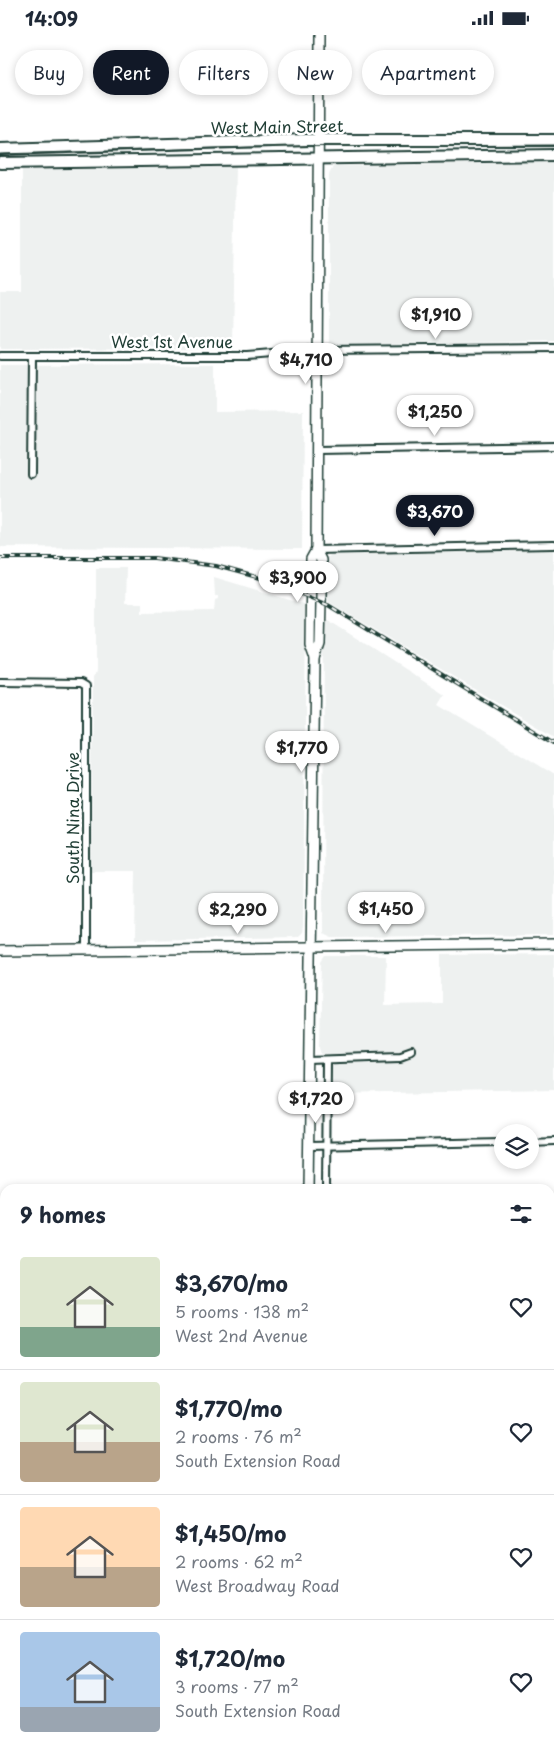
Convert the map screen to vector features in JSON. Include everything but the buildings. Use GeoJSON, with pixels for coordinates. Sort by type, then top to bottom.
{"type":"FeatureCollection","features":[{"type":"Feature","properties":{"kind":"main road","name":"West Main Street"},"geometry":{"type":"LineString","coordinates":[[0,163],[554,140]]}},
{"type":"Feature","properties":{"kind":"main road","name":"West Main Street"},"geometry":{"type":"LineString","coordinates":[[0,149],[319,149],[554,155]]}},
{"type":"Feature","properties":{"kind":"street"},"geometry":{"type":"LineString","coordinates":[[308,1184],[315,659],[310,645],[310,625],[311,559],[316,550],[319,35]]}},
{"type":"Feature","properties":{"kind":"street","name":"West 1st Avenue"},"geometry":{"type":"LineString","coordinates":[[0,357],[248,356],[318,350],[554,348]]}},
{"type":"Feature","properties":{"kind":"street"},"geometry":{"type":"LineString","coordinates":[[31,474],[32,357]]}},
{"type":"Feature","properties":{"kind":"street"},"geometry":{"type":"LineString","coordinates":[[317,450],[554,446]]}},
{"type":"Feature","properties":{"kind":"street"},"geometry":{"type":"LineString","coordinates":[[316,550],[554,545]]}},
{"type":"Feature","properties":{"kind":"street","name":"South Nina Drive"},"geometry":{"type":"LineString","coordinates":[[0,682],[81,683],[86,686],[86,950]]}},
{"type":"Feature","properties":{"kind":"street"},"geometry":{"type":"LineString","coordinates":[[0,951],[554,944]]}},
{"type":"Feature","properties":{"kind":"street"},"geometry":{"type":"LineString","coordinates":[[310,1059],[400,1056],[411,1051]]}},
{"type":"Feature","properties":{"kind":"street"},"geometry":{"type":"LineString","coordinates":[[326,1184],[328,1059]]}},
{"type":"Feature","properties":{"kind":"street"},"geometry":{"type":"LineString","coordinates":[[539,1142],[554,1141]]}},
{"type":"Feature","properties":{"kind":"street"},"geometry":{"type":"LineString","coordinates":[[308,1146],[494,1142]]}},
{"type":"Feature","properties":{"kind":"shaded area"},"geometry":{"type":"Polygon","coordinates":[[[554,162],[554,341],[332,345],[329,342],[329,175],[333,166],[554,162]]]}},
{"type":"Feature","properties":{"kind":"shaded area"},"geometry":{"type":"Polygon","coordinates":[[[236,164],[233,348],[0,349],[0,292],[22,292],[22,169],[236,164]]]}},
{"type":"Feature","properties":{"kind":"shaded area"},"geometry":{"type":"Polygon","coordinates":[[[215,364],[215,412],[303,411],[302,549],[0,547],[0,365],[215,364]]]}},
{"type":"Feature","properties":{"kind":"shaded area"},"geometry":{"type":"Polygon","coordinates":[[[554,550],[554,737],[324,599],[325,559],[331,555],[554,550]]]}},
{"type":"Feature","properties":{"kind":"shaded area"},"geometry":{"type":"Polygon","coordinates":[[[96,568],[126,568],[125,603],[142,603],[142,612],[214,611],[215,600],[218,599],[218,596],[215,596],[214,577],[306,605],[303,926],[302,933],[298,937],[135,940],[136,871],[91,871],[93,677],[96,672],[96,568]]]}},
{"type":"Feature","properties":{"kind":"shaded area"},"geometry":{"type":"Polygon","coordinates":[[[324,620],[328,620],[445,695],[439,705],[554,775],[554,935],[332,937],[323,933],[324,620]]]}},
{"type":"Feature","properties":{"kind":"shaded area"},"geometry":{"type":"Polygon","coordinates":[[[554,954],[554,1090],[331,1094],[332,1053],[322,1052],[320,1046],[322,962],[326,956],[386,956],[385,1005],[442,1004],[442,955],[554,954]]]}},
{"type":"Feature","properties":{"kind":"tram line"},"geometry":{"type":"LineString","coordinates":[[0,154],[251,147],[554,145]]}},
{"type":"Feature","properties":{"kind":"railway"},"geometry":{"type":"LineString","coordinates":[[0,558],[154,558],[216,566],[264,579],[328,605],[554,743]]}}]}
